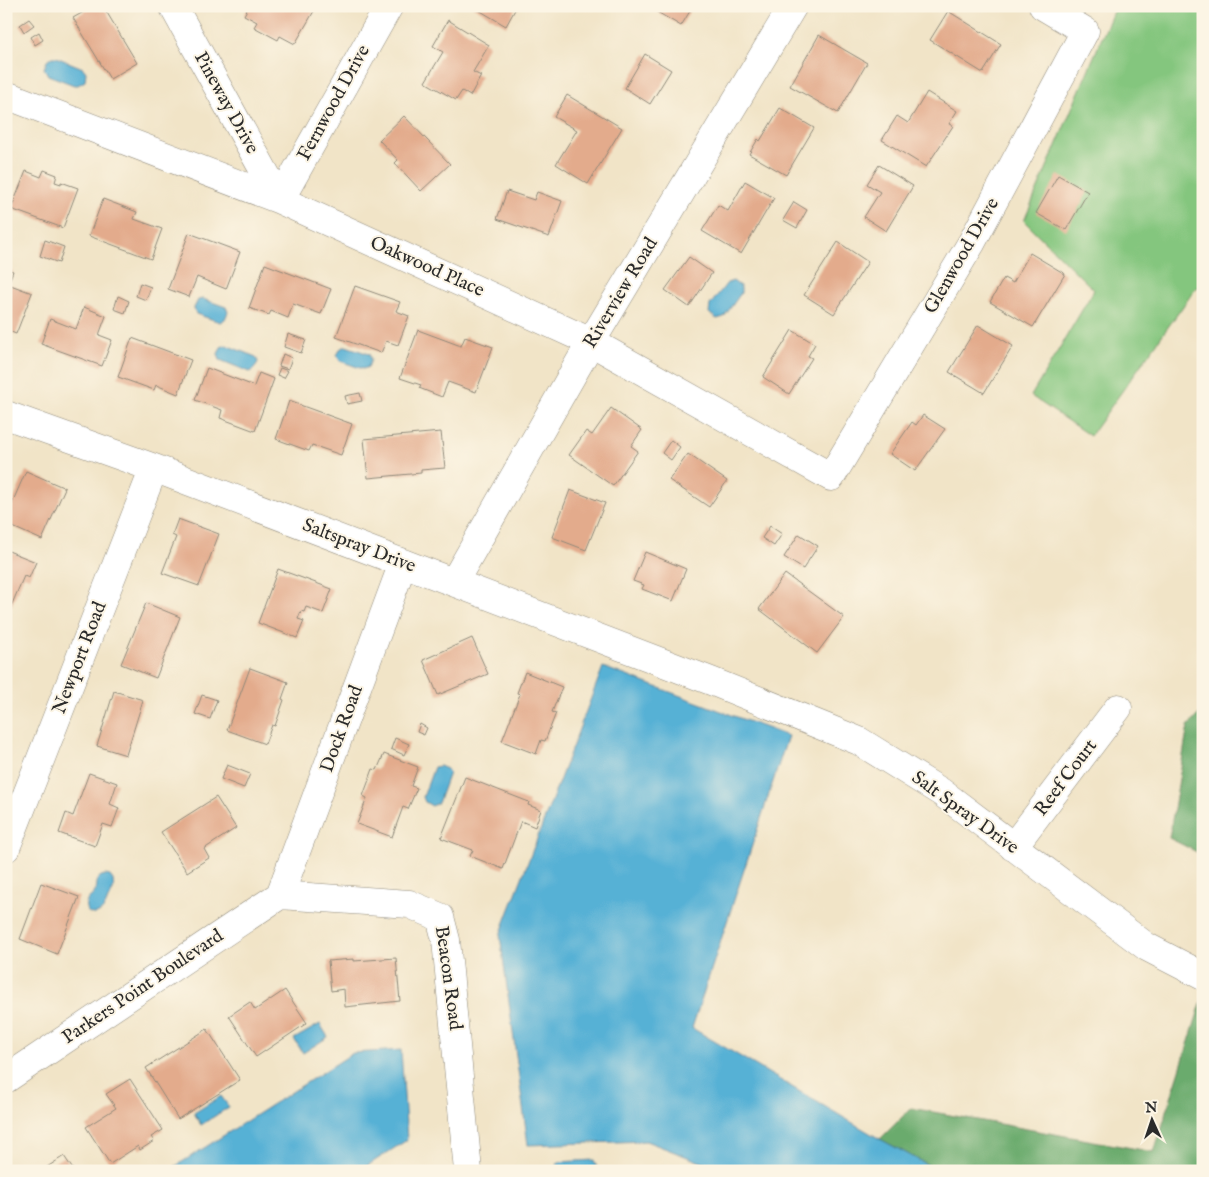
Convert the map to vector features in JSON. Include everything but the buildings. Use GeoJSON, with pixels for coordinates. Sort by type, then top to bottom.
{"type":"FeatureCollection","features":[{"type":"Feature","properties":{"kind":"street","name":"Pineway Drive"},"geometry":{"type":"LineString","coordinates":[[173,6],[280,200]]}},
{"type":"Feature","properties":{"kind":"street","name":"Fernwood Drive"},"geometry":{"type":"LineString","coordinates":[[280,200],[388,6]]}},
{"type":"Feature","properties":{"kind":"street","name":"Riverview Road"},"geometry":{"type":"LineString","coordinates":[[454,582],[591,342],[793,6]]}},
{"type":"Feature","properties":{"kind":"street","name":"Glenwood Drive"},"geometry":{"type":"LineString","coordinates":[[831,478],[972,242],[1085,31],[1043,6]]}},
{"type":"Feature","properties":{"kind":"street","name":"Oakwood Place"},"geometry":{"type":"LineString","coordinates":[[6,95],[280,200],[591,342],[831,478]]}},
{"type":"Feature","properties":{"kind":"street","name":"Saltspray Drive"},"geometry":{"type":"LineString","coordinates":[[6,415],[154,468],[711,681]]}},
{"type":"Feature","properties":{"kind":"street","name":"Newport Road"},"geometry":{"type":"LineString","coordinates":[[6,848],[154,468]]}},
{"type":"Feature","properties":{"kind":"street","name":"Dock Road"},"geometry":{"type":"LineString","coordinates":[[280,896],[403,563]]}},
{"type":"Feature","properties":{"kind":"street","name":"Salt Spray Drive"},"geometry":{"type":"LineString","coordinates":[[711,681],[859,741],[941,792],[1147,947],[1203,976]]}},
{"type":"Feature","properties":{"kind":"street","name":"Reef Court"},"geometry":{"type":"LineString","coordinates":[[1013,847],[1118,708]]}},
{"type":"Feature","properties":{"kind":"street","name":"Parkers Point Boulevard"},"geometry":{"type":"LineString","coordinates":[[6,1079],[280,896]]}},
{"type":"Feature","properties":{"kind":"street","name":"Beacon Road"},"geometry":{"type":"LineString","coordinates":[[280,896],[409,904],[440,917],[446,940],[468,1171]]}},
{"type":"Feature","properties":{"kind":"green space"},"geometry":{"type":"Polygon","coordinates":[[[1114,6],[1203,6],[1203,286],[1196,288],[1090,436],[1031,396],[1094,290],[1024,221],[1114,6]]]}},
{"type":"Feature","properties":{"kind":"green space"},"geometry":{"type":"Polygon","coordinates":[[[1203,710],[1203,855],[1169,838],[1188,726],[1203,710]]]}},
{"type":"Feature","properties":{"kind":"green space"},"geometry":{"type":"Polygon","coordinates":[[[1203,997],[1203,1171],[939,1171],[880,1139],[911,1108],[1154,1152],[1203,997]]]}},
{"type":"Feature","properties":{"kind":"water"},"geometry":{"type":"Polygon","coordinates":[[[52,57],[83,68],[86,72],[85,81],[74,85],[48,75],[44,68],[48,59],[52,57]]]}},
{"type":"Feature","properties":{"kind":"water"},"geometry":{"type":"Polygon","coordinates":[[[733,281],[741,287],[741,293],[724,317],[717,319],[709,313],[710,305],[727,283],[733,281]]]}},
{"type":"Feature","properties":{"kind":"water"},"geometry":{"type":"Polygon","coordinates":[[[203,299],[226,307],[228,312],[225,319],[220,322],[196,314],[194,308],[198,300],[203,299]]]}},
{"type":"Feature","properties":{"kind":"water"},"geometry":{"type":"Polygon","coordinates":[[[226,345],[256,357],[258,362],[254,369],[250,372],[220,360],[218,354],[221,347],[226,345]]]}},
{"type":"Feature","properties":{"kind":"water"},"geometry":{"type":"Polygon","coordinates":[[[346,346],[369,354],[371,360],[368,367],[363,369],[340,361],[337,355],[341,348],[346,346]]]}},
{"type":"Feature","properties":{"kind":"water"},"geometry":{"type":"Polygon","coordinates":[[[603,667],[788,736],[692,1028],[880,1139],[939,1171],[724,1171],[646,1141],[528,1145],[500,935],[603,667]]]}},
{"type":"Feature","properties":{"kind":"water"},"geometry":{"type":"Polygon","coordinates":[[[440,766],[447,769],[449,773],[438,803],[432,806],[425,802],[423,797],[434,767],[440,766]]]}},
{"type":"Feature","properties":{"kind":"water"},"geometry":{"type":"Polygon","coordinates":[[[105,875],[110,876],[113,880],[113,891],[101,912],[97,914],[90,913],[87,911],[86,903],[96,890],[98,879],[105,875]]]}},
{"type":"Feature","properties":{"kind":"water"},"geometry":{"type":"Polygon","coordinates":[[[320,1024],[328,1037],[303,1053],[294,1039],[320,1024]]]}},
{"type":"Feature","properties":{"kind":"water"},"geometry":{"type":"Polygon","coordinates":[[[401,1050],[407,1140],[359,1171],[168,1171],[353,1053],[401,1050]]]}},
{"type":"Feature","properties":{"kind":"water"},"geometry":{"type":"Polygon","coordinates":[[[221,1096],[229,1107],[201,1125],[194,1113],[221,1096]]]}},
{"type":"Feature","properties":{"kind":"water"},"geometry":{"type":"Polygon","coordinates":[[[594,1160],[598,1171],[555,1171],[558,1162],[594,1160]]]}}]}
